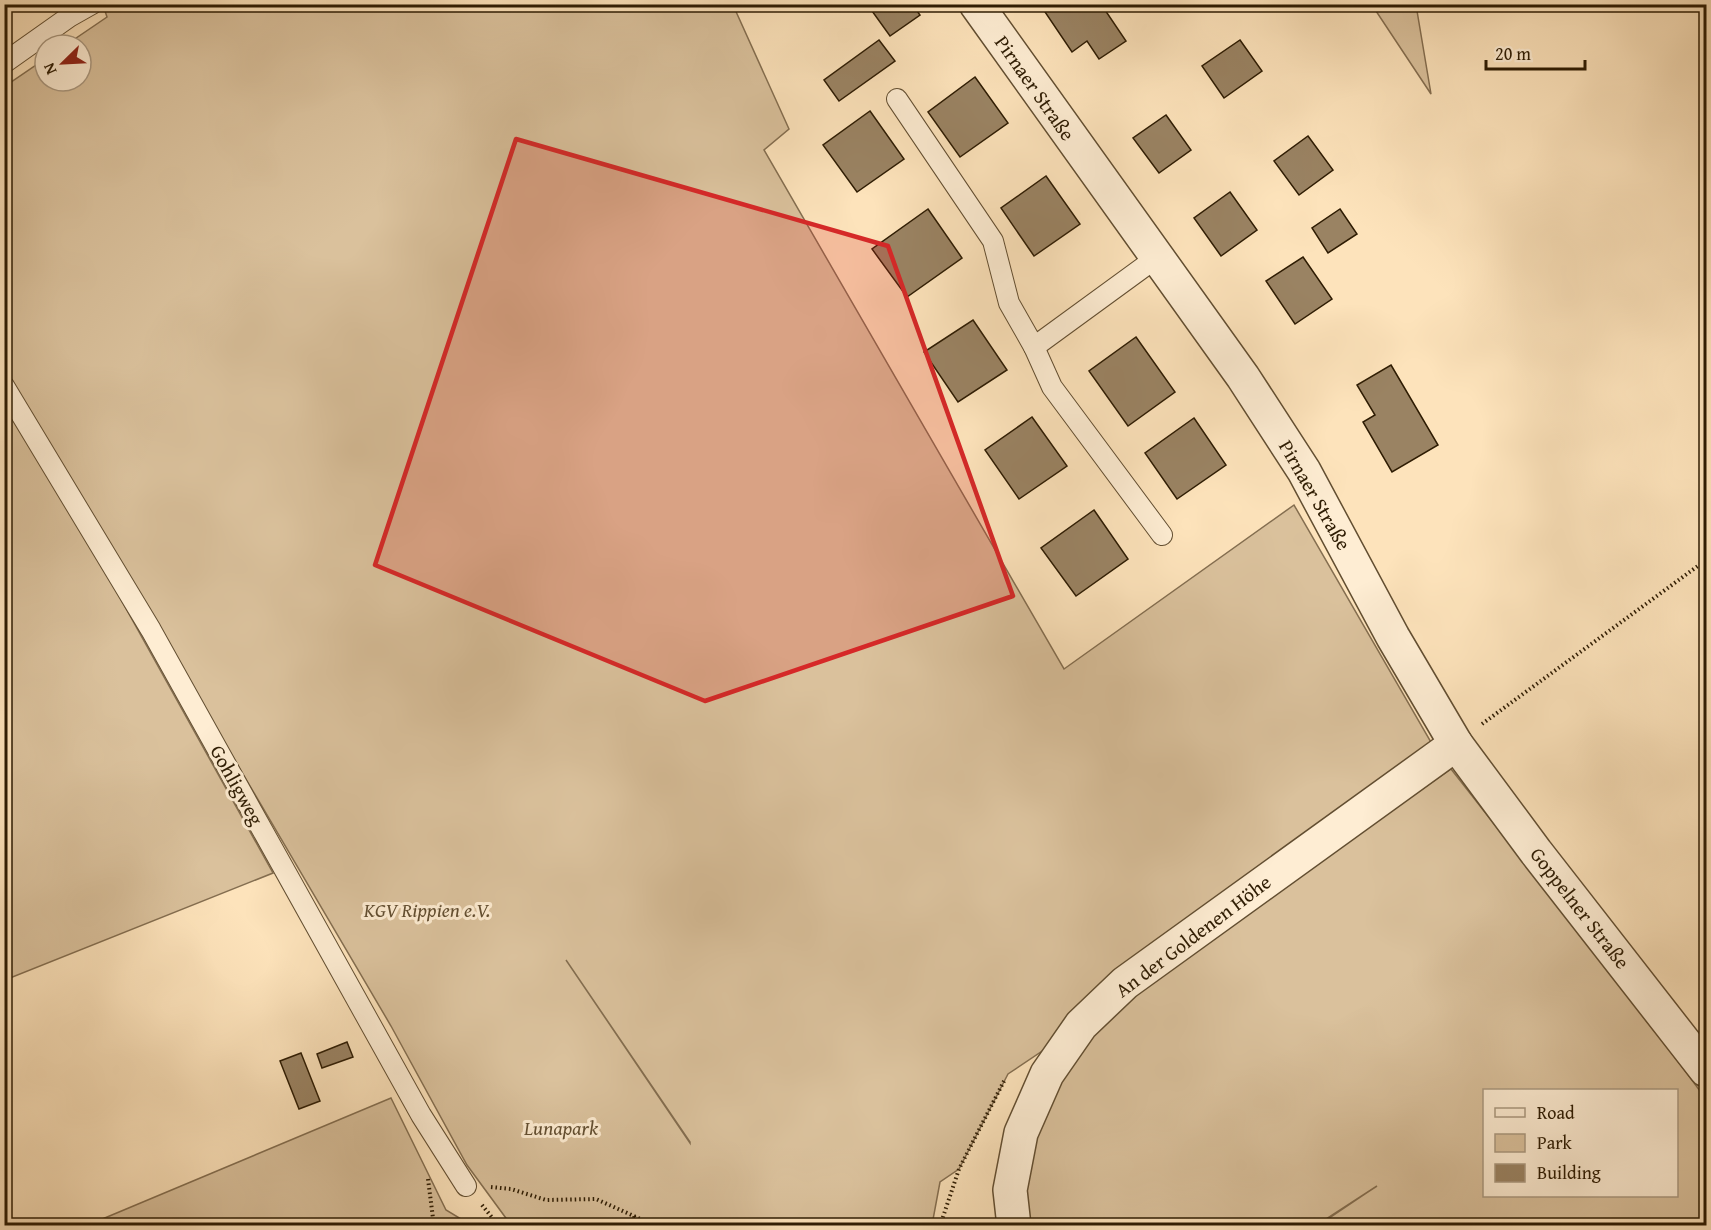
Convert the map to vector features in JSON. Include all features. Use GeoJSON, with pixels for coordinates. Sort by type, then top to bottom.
{"type":"FeatureCollection","features":[{"type":"Feature","properties":{"kind":"street","name":"Pirnaer Straße"},"geometry":{"type":"LineString","coordinates":[[976,4],[1243,377],[1304,471],[1393,637],[1456,744]]}},
{"type":"Feature","properties":{"kind":"street","name":"Goppelner Straße"},"geometry":{"type":"LineString","coordinates":[[1456,744],[1536,852],[1707,1070]]}},
{"type":"Feature","properties":{"kind":"street","name":"An der Goldenen Höhe"},"geometry":{"type":"LineString","coordinates":[[1014,1226],[1010,1190],[1021,1134],[1047,1074],[1081,1025],[1125,983],[1456,744]]}},
{"type":"Feature","properties":{"kind":"lane"},"geometry":{"type":"LineString","coordinates":[[4,63],[69,16],[92,4]]}},
{"type":"Feature","properties":{"kind":"lane"},"geometry":{"type":"LineString","coordinates":[[897,99],[993,241],[1009,303],[1034,347],[1052,387],[1162,535]]}},
{"type":"Feature","properties":{"kind":"lane"},"geometry":{"type":"LineString","coordinates":[[1034,347],[1156,258]]}},
{"type":"Feature","properties":{"kind":"lane","name":"Gohligweg"},"geometry":{"type":"LineString","coordinates":[[4,386],[151,630],[421,1115],[466,1186]]}},
{"type":"Feature","properties":{"kind":"path"},"geometry":{"type":"LineString","coordinates":[[1456,744],[1707,560]]}},
{"type":"Feature","properties":{"kind":"path"},"geometry":{"type":"LineString","coordinates":[[466,1186],[512,1189],[546,1200],[596,1199],[656,1226]]}},
{"type":"Feature","properties":{"kind":"path"},"geometry":{"type":"LineString","coordinates":[[634,1216],[636,1226]]}},
{"type":"Feature","properties":{"kind":"highlighted area"},"geometry":{"type":"Polygon","coordinates":[[[516,139],[888,246],[1013,596],[705,701],[375,565],[516,139]]]}},
{"type":"Feature","properties":{"kind":"green space"},"geometry":{"type":"Polygon","coordinates":[[[103,5],[733,5],[789,129],[764,150],[1064,669],[1294,505],[1439,756],[1081,1025],[1008,1074],[959,1169],[940,1182],[932,1225],[511,1225],[467,1165],[391,1026],[5,369],[4,87],[33,67],[33,93],[93,93],[93,33],[84,33],[107,17],[103,5]],[[566,960],[690,1143],[690,1142],[566,960]]]}},
{"type":"Feature","properties":{"kind":"green space"},"geometry":{"type":"Polygon","coordinates":[[[1372,5],[1416,5],[1431,94],[1372,5]]]}},
{"type":"Feature","properties":{"kind":"green space"},"geometry":{"type":"Polygon","coordinates":[[[4,389],[273,873],[5,980],[4,980],[4,389]]]}},
{"type":"Feature","properties":{"kind":"green space"},"geometry":{"type":"Polygon","coordinates":[[[1451,769],[1640,1010],[1706,1099],[1706,1225],[1319,1225],[1377,1186],[1317,1225],[1029,1225],[1025,1187],[1035,1132],[1060,1078],[1093,1030],[1137,991],[1451,769]]]}},
{"type":"Feature","properties":{"kind":"green space"},"geometry":{"type":"Polygon","coordinates":[[[391,1098],[446,1210],[471,1225],[88,1225],[391,1098]]]}},
{"type":"Feature","properties":{"kind":"building"},"geometry":{"type":"Polygon","coordinates":[[[867,4],[912,4],[920,15],[890,36],[867,4]]]}},
{"type":"Feature","properties":{"kind":"building"},"geometry":{"type":"Polygon","coordinates":[[[1055,4],[1101,4],[1126,41],[1099,59],[1087,41],[1072,52],[1045,12],[1055,4]]]}},
{"type":"Feature","properties":{"kind":"building"},"geometry":{"type":"Polygon","coordinates":[[[879,40],[895,61],[839,101],[824,80],[879,40]]]}},
{"type":"Feature","properties":{"kind":"building"},"geometry":{"type":"Polygon","coordinates":[[[1240,40],[1262,71],[1224,98],[1202,66],[1240,40]]]}},
{"type":"Feature","properties":{"kind":"building"},"geometry":{"type":"Polygon","coordinates":[[[975,77],[1008,123],[960,157],[928,112],[975,77]]]}},
{"type":"Feature","properties":{"kind":"building"},"geometry":{"type":"Polygon","coordinates":[[[870,111],[904,159],[857,192],[823,145],[870,111]]]}},
{"type":"Feature","properties":{"kind":"building"},"geometry":{"type":"Polygon","coordinates":[[[1166,115],[1191,150],[1159,173],[1133,138],[1166,115]]]}},
{"type":"Feature","properties":{"kind":"building"},"geometry":{"type":"Polygon","coordinates":[[[1308,136],[1333,170],[1299,195],[1274,161],[1308,136]]]}},
{"type":"Feature","properties":{"kind":"building"},"geometry":{"type":"Polygon","coordinates":[[[1046,176],[1080,224],[1034,256],[1001,208],[1046,176]]]}},
{"type":"Feature","properties":{"kind":"building"},"geometry":{"type":"Polygon","coordinates":[[[1230,192],[1257,230],[1221,256],[1194,218],[1230,192]]]}},
{"type":"Feature","properties":{"kind":"building"},"geometry":{"type":"Polygon","coordinates":[[[928,209],[962,258],[907,297],[872,249],[928,209]]]}},
{"type":"Feature","properties":{"kind":"building"},"geometry":{"type":"Polygon","coordinates":[[[1340,209],[1357,234],[1328,253],[1312,228],[1340,209]]]}},
{"type":"Feature","properties":{"kind":"building"},"geometry":{"type":"Polygon","coordinates":[[[1303,257],[1332,299],[1295,324],[1266,281],[1303,257]]]}},
{"type":"Feature","properties":{"kind":"building"},"geometry":{"type":"Polygon","coordinates":[[[973,320],[1007,370],[958,402],[924,352],[973,320]]]}},
{"type":"Feature","properties":{"kind":"building"},"geometry":{"type":"Polygon","coordinates":[[[1136,337],[1175,392],[1128,426],[1089,371],[1136,337]]]}},
{"type":"Feature","properties":{"kind":"building"},"geometry":{"type":"Polygon","coordinates":[[[1391,365],[1438,445],[1392,472],[1363,422],[1375,415],[1357,385],[1391,365]]]}},
{"type":"Feature","properties":{"kind":"building"},"geometry":{"type":"Polygon","coordinates":[[[1032,417],[1067,466],[1019,499],[985,450],[1032,417]]]}},
{"type":"Feature","properties":{"kind":"building"},"geometry":{"type":"Polygon","coordinates":[[[1194,418],[1226,465],[1177,499],[1145,453],[1194,418]]]}},
{"type":"Feature","properties":{"kind":"building"},"geometry":{"type":"Polygon","coordinates":[[[1094,510],[1128,559],[1076,596],[1041,548],[1094,510]]]}},
{"type":"Feature","properties":{"kind":"building"},"geometry":{"type":"Polygon","coordinates":[[[347,1042],[353,1057],[322,1068],[317,1054],[347,1042]]]}},
{"type":"Feature","properties":{"kind":"building"},"geometry":{"type":"Polygon","coordinates":[[[301,1053],[320,1101],[299,1109],[280,1061],[301,1053]]]}},
{"type":"Feature","properties":{"kind":"park label","name":"KGV Rippien e.V."},"geometry":{"type":"Point","coordinates":[427,910]}},
{"type":"Feature","properties":{"kind":"park label","name":"Lunapark"},"geometry":{"type":"Point","coordinates":[561,1128]}}]}
